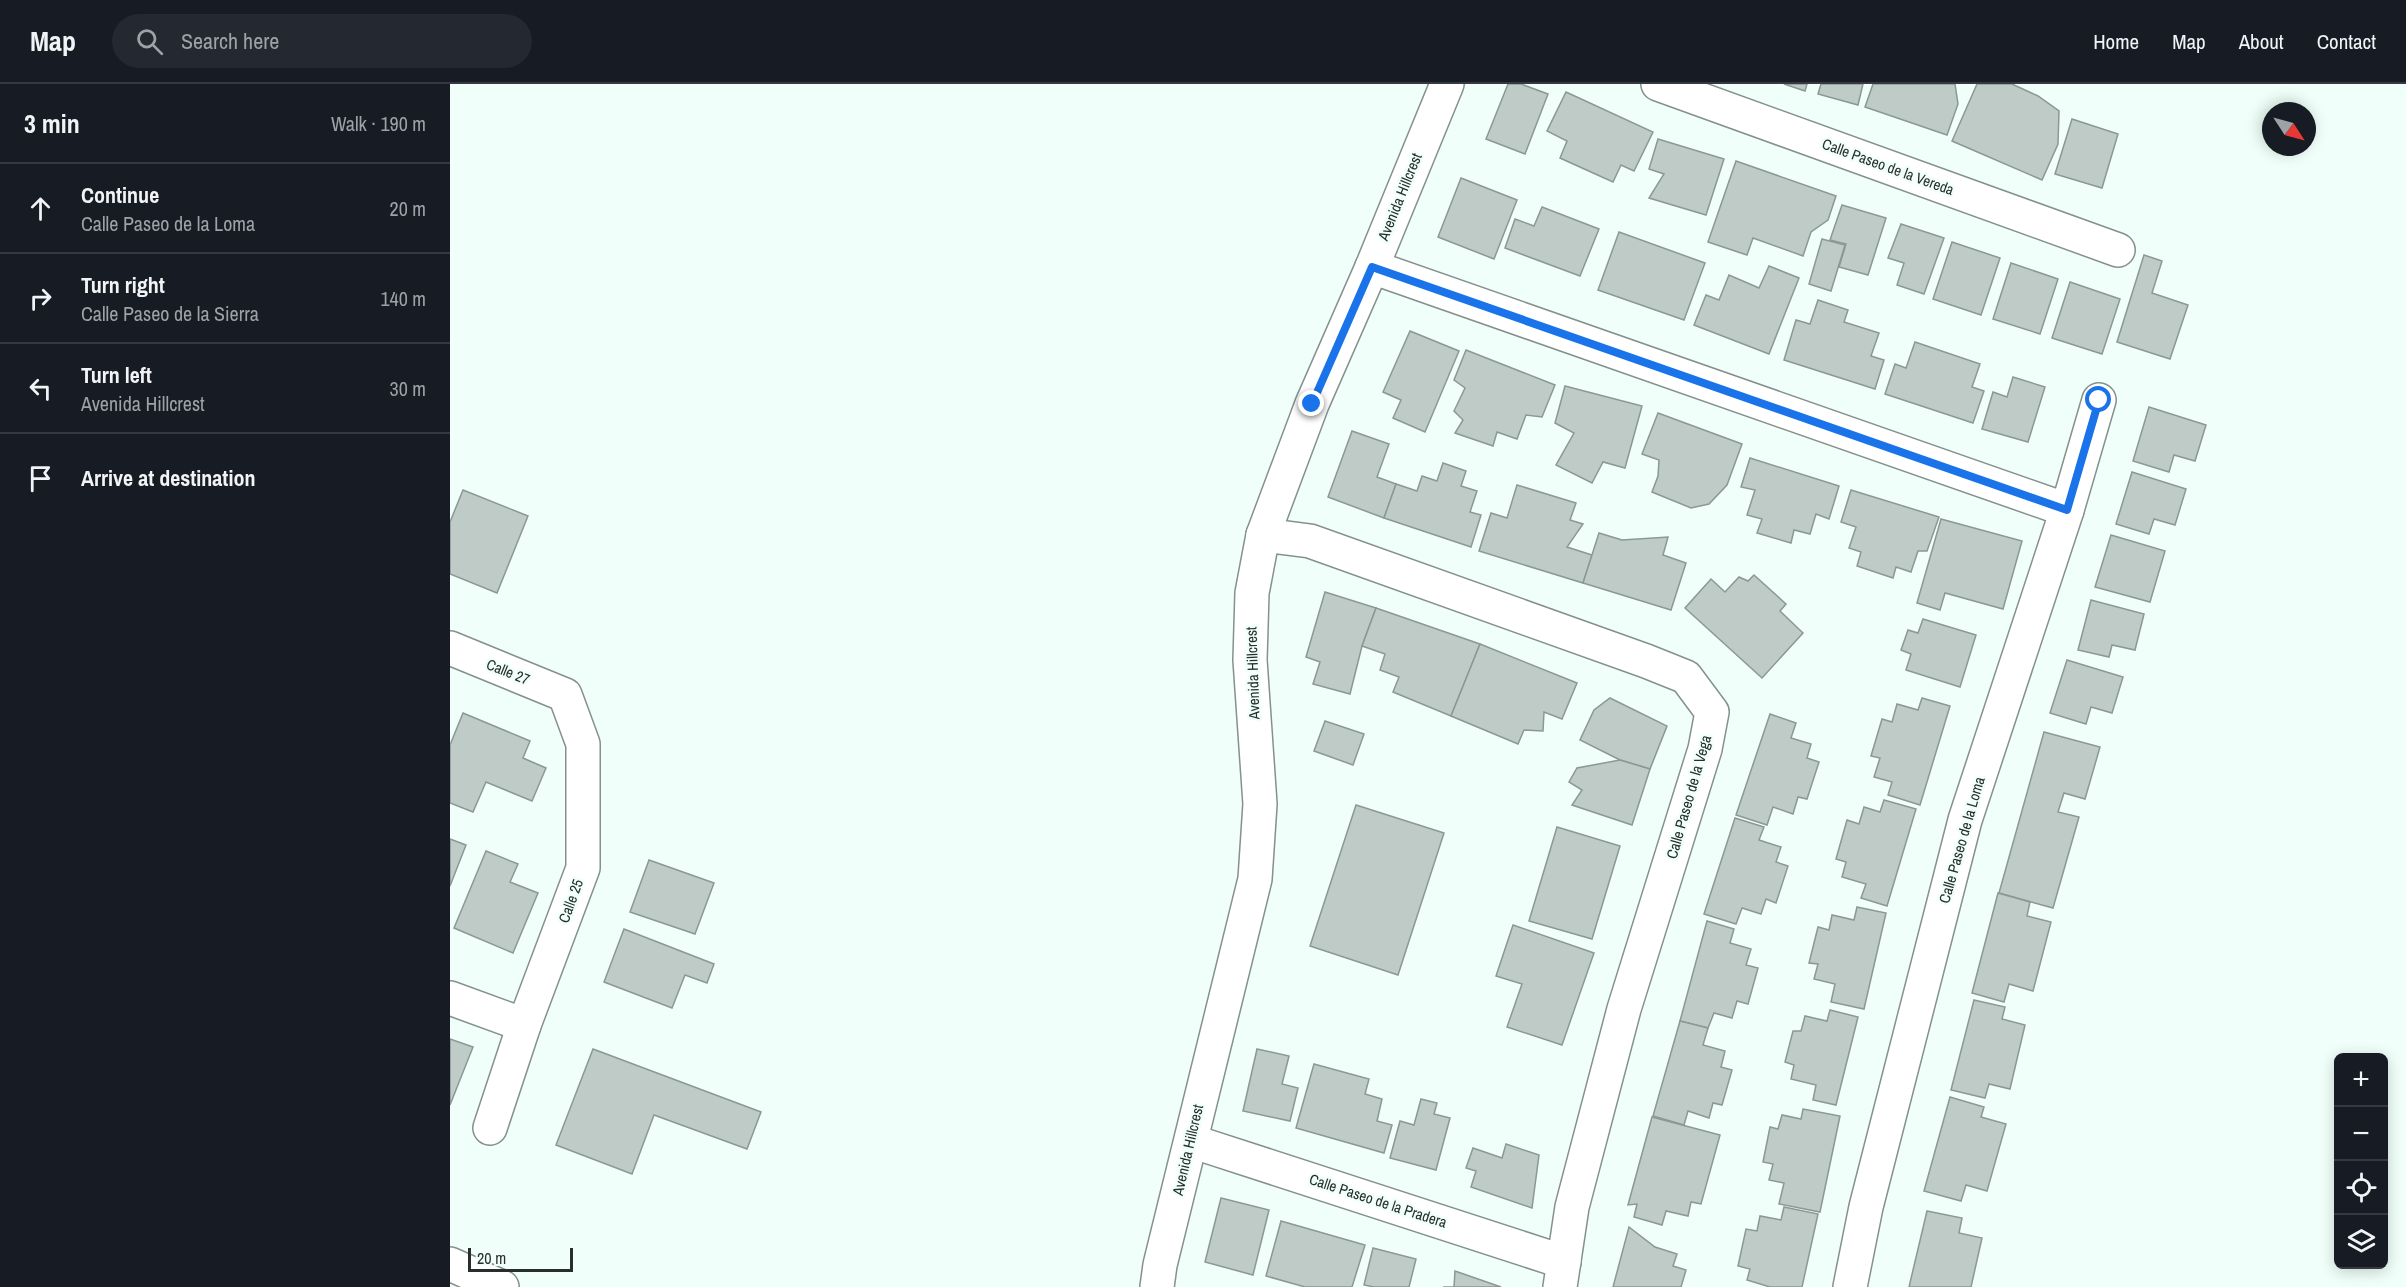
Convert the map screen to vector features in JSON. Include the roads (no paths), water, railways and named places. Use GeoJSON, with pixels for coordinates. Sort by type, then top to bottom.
{"type":"FeatureCollection","features":[{"type":"Feature","properties":{"kind":"street","name":"Avenida Hillcrest"},"geometry":{"type":"LineString","coordinates":[[1157,1287],[1160,1265],[1214,1040],[1255,879],[1260,804],[1250,660],[1252,593],[1263,535],[1312,404],[1372,267],[1447,84]]}},
{"type":"Feature","properties":{"kind":"street","name":"Calle Paseo de la Vereda"},"geometry":{"type":"LineString","coordinates":[[1658,84],[2118,250]]}},
{"type":"Feature","properties":{"kind":"street"},"geometry":{"type":"LineString","coordinates":[[1372,267],[2067,510]]}},
{"type":"Feature","properties":{"kind":"street","name":"Calle Paseo de la Loma"},"geometry":{"type":"LineString","coordinates":[[1850,1287],[1866,1207],[1965,820],[2067,510],[2099,400]]}},
{"type":"Feature","properties":{"kind":"street","name":"Calle Paseo de la Vega"},"geometry":{"type":"LineString","coordinates":[[1263,535],[1310,541],[1646,661],[1686,677],[1712,712],[1705,749],[1621,1020],[1572,1207],[1562,1275]]}},
{"type":"Feature","properties":{"kind":"street","name":"Calle 27"},"geometry":{"type":"LineString","coordinates":[[450,648],[565,695]]}},
{"type":"Feature","properties":{"kind":"street","name":"Calle 25"},"geometry":{"type":"LineString","coordinates":[[490,1128],[524,1025],[583,868],[583,744],[565,695]]}},
{"type":"Feature","properties":{"kind":"street"},"geometry":{"type":"LineString","coordinates":[[450,998],[524,1025]]}},
{"type":"Feature","properties":{"kind":"street","name":"Calle Paseo de la Pradera"},"geometry":{"type":"LineString","coordinates":[[1191,1141],[1562,1275]]}},
{"type":"Feature","properties":{"kind":"street"},"geometry":{"type":"LineString","coordinates":[[450,1264],[502,1287]]}}]}
